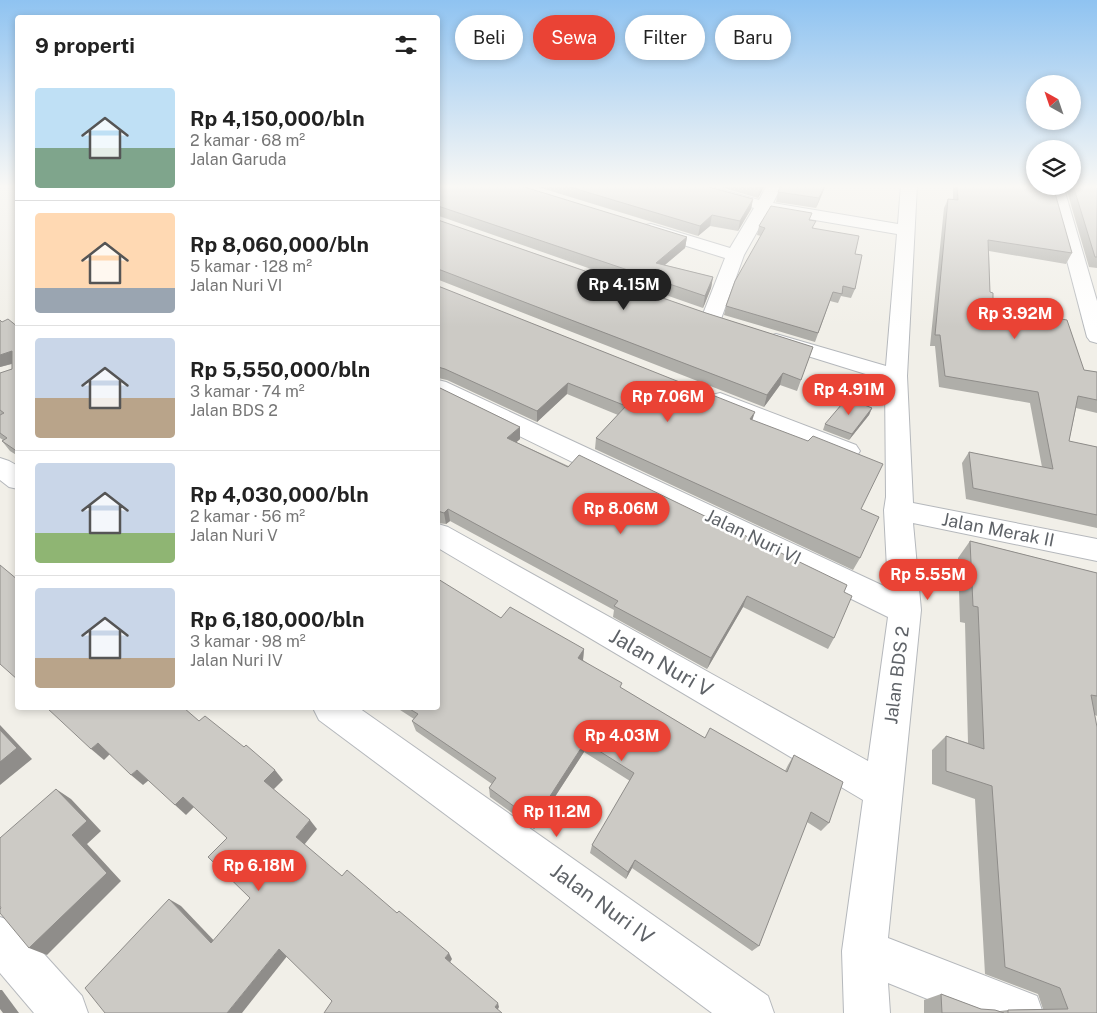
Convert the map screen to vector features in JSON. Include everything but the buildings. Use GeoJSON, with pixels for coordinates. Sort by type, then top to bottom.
{"type":"FeatureCollection","features":[{"type":"Feature","properties":{"kind":"street"},"geometry":{"type":"LineString","coordinates":[[661,232],[736,255]]}},
{"type":"Feature","properties":{"kind":"street"},"geometry":{"type":"LineString","coordinates":[[710,319],[736,255],[748,232]]}},
{"type":"Feature","properties":{"kind":"street","name":"Jalan BDS 2"},"geometry":{"type":"LineString","coordinates":[[867,1013],[864,952],[905,610],[898,510],[881,464],[896,376],[905,232]]}},
{"type":"Feature","properties":{"kind":"street"},"geometry":{"type":"LineString","coordinates":[[1068,232],[1097,337]]}},
{"type":"Feature","properties":{"kind":"street"},"geometry":{"type":"LineString","coordinates":[[761,336],[896,376]]}},
{"type":"Feature","properties":{"kind":"street","name":"Jalan Nuri VI"},"geometry":{"type":"LineString","coordinates":[[440,388],[905,610]]}},
{"type":"Feature","properties":{"kind":"street"},"geometry":{"type":"LineString","coordinates":[[696,391],[881,464]]}},
{"type":"Feature","properties":{"kind":"street"},"geometry":{"type":"LineString","coordinates":[[0,467],[15,478]]}},
{"type":"Feature","properties":{"kind":"street","name":"Jalan Merak II"},"geometry":{"type":"LineString","coordinates":[[898,510],[1097,550]]}},
{"type":"Feature","properties":{"kind":"street","name":"Jalan Nuri V"},"geometry":{"type":"LineString","coordinates":[[440,536],[884,791]]}},
{"type":"Feature","properties":{"kind":"street","name":"Jalan Nuri IV"},"geometry":{"type":"LineString","coordinates":[[334,710],[751,1013]]}},
{"type":"Feature","properties":{"kind":"street"},"geometry":{"type":"LineString","coordinates":[[0,939],[64,1013]]}},
{"type":"Feature","properties":{"kind":"street"},"geometry":{"type":"LineString","coordinates":[[864,952],[1020,1013]]}}]}
